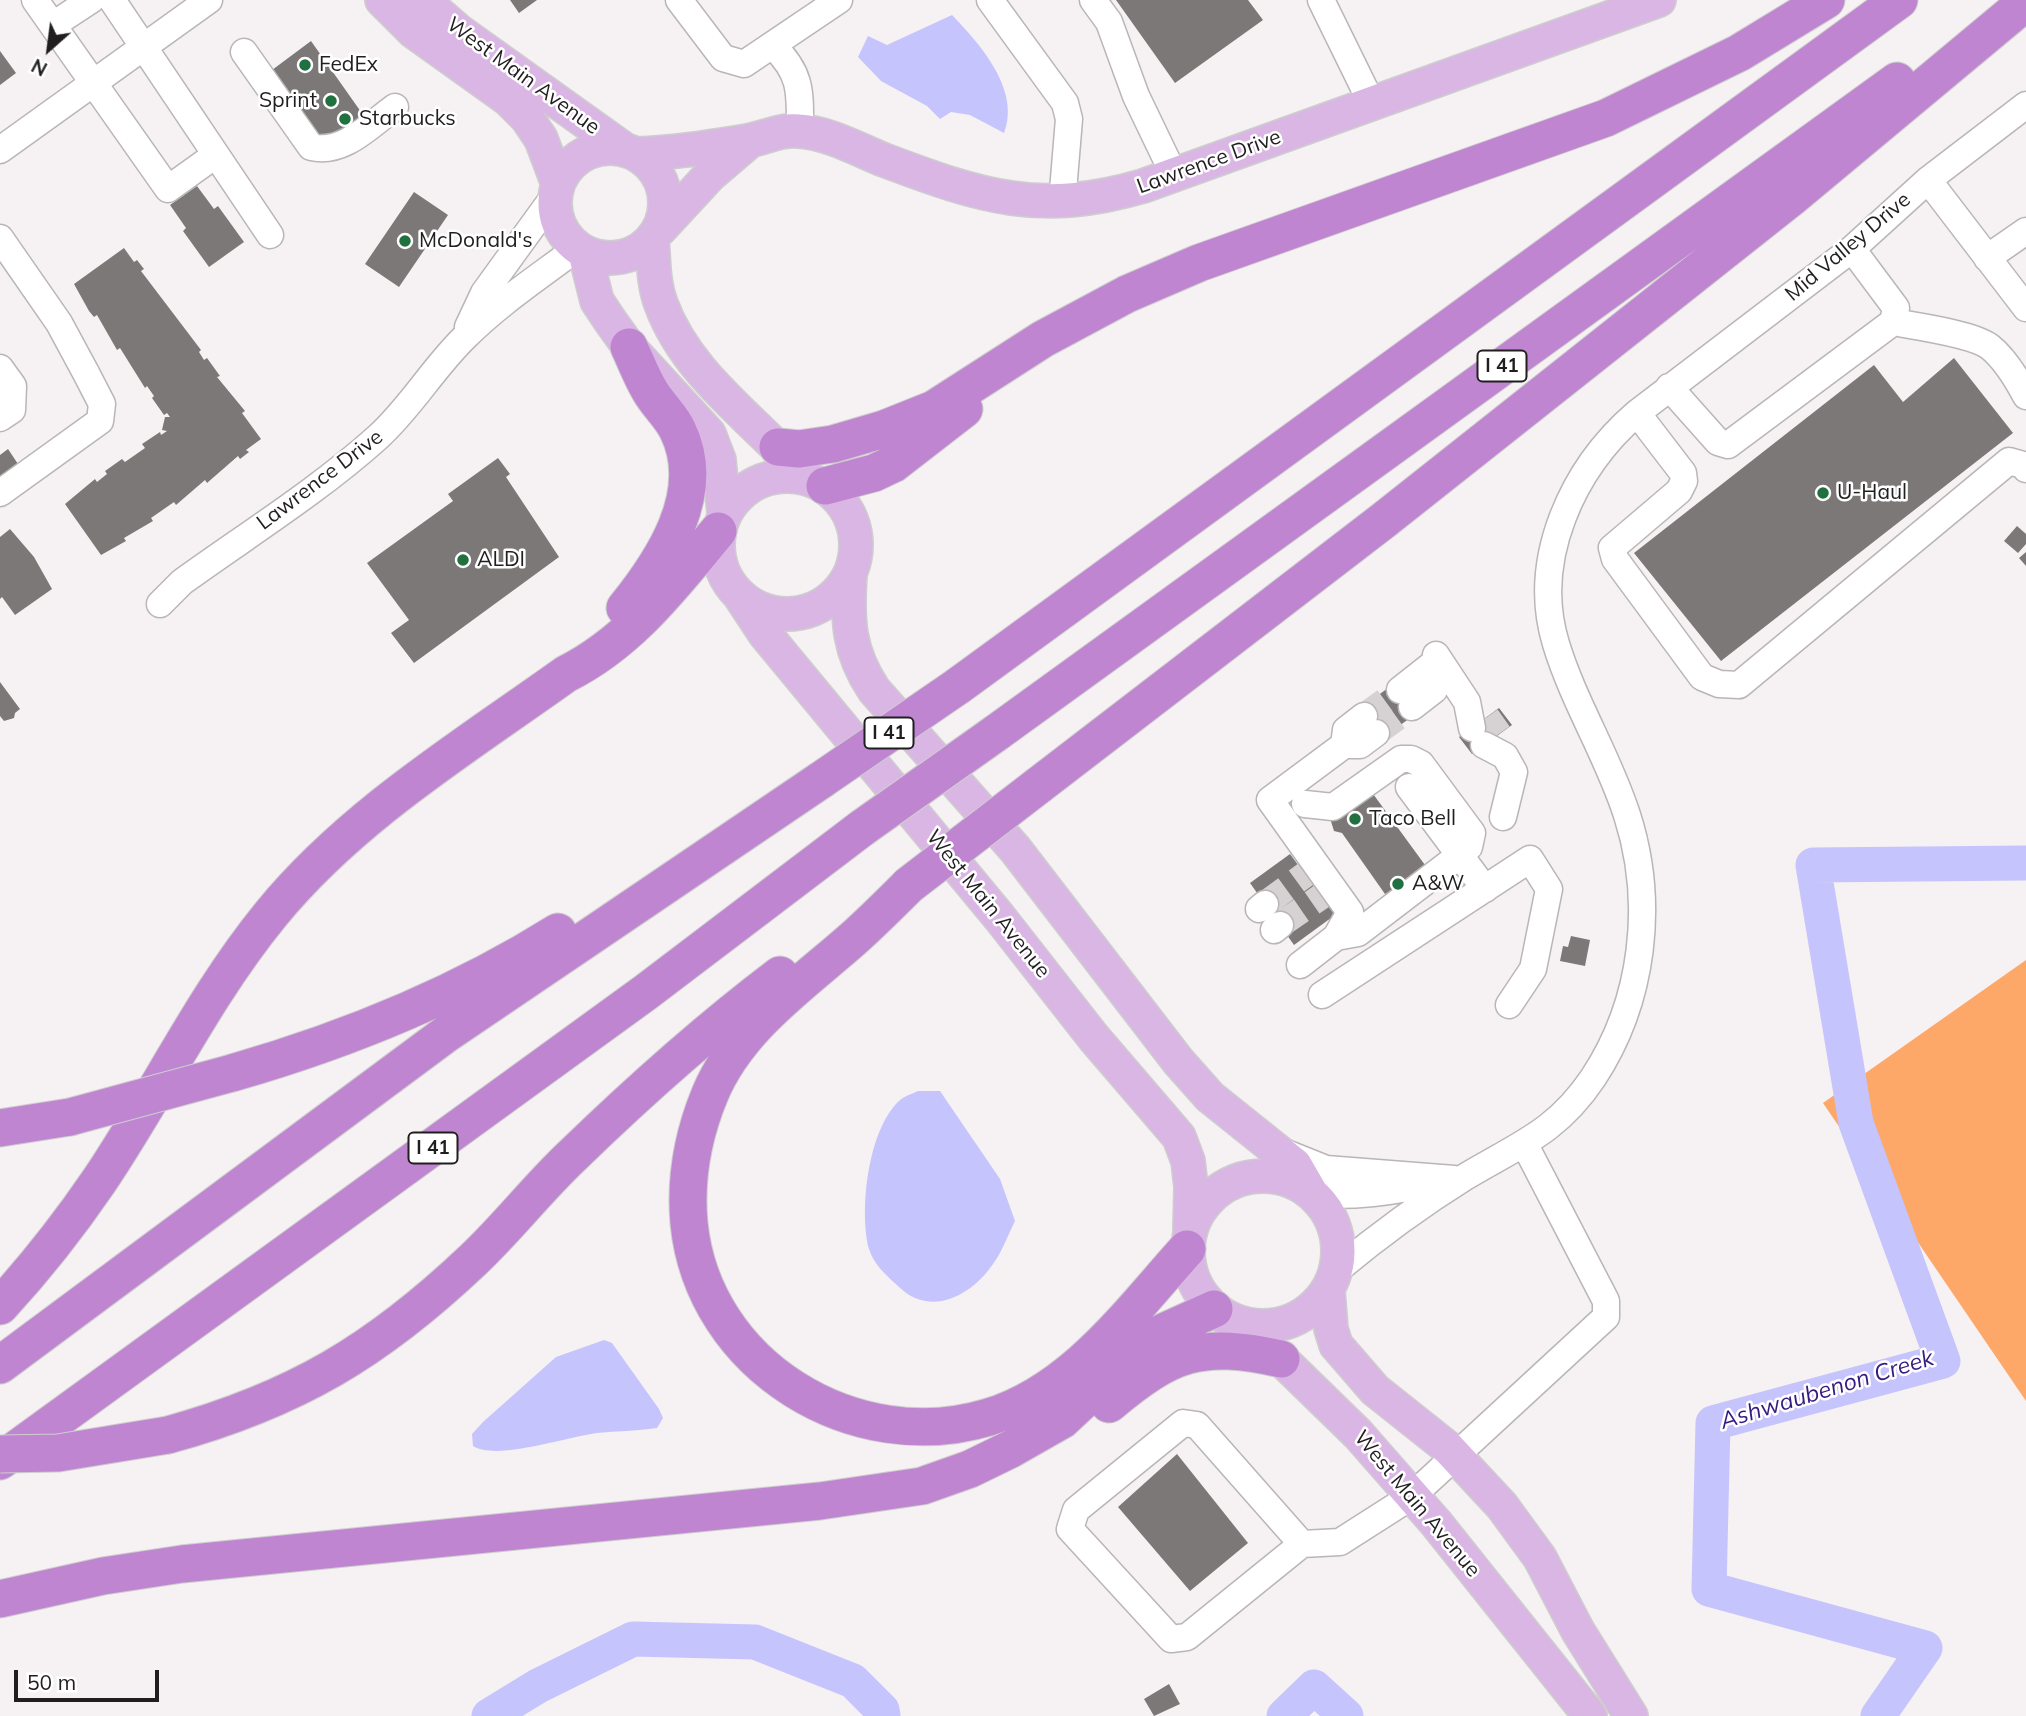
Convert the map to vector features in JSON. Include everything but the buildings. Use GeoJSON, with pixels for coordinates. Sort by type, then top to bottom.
{"type":"FeatureCollection","features":[{"type":"Feature","properties":{"kind":"highway"},"geometry":{"type":"LineString","coordinates":[[778,447],[799,449],[833,444],[884,429],[934,409],[1043,339],[1070,327],[1127,294],[1199,263],[1606,118],[1739,52],[1826,0]]}},
{"type":"Feature","properties":{"kind":"highway","name":"I 41"},"geometry":{"type":"LineString","coordinates":[[0,1365],[446,1034],[958,686],[1899,0]]}},
{"type":"Feature","properties":{"kind":"highway","name":"I 41"},"geometry":{"type":"LineString","coordinates":[[0,1461],[646,992],[862,828],[2009,0]]}},
{"type":"Feature","properties":{"kind":"highway"},"geometry":{"type":"LineString","coordinates":[[1189,1239],[1063,1378],[1035,1397],[990,1417],[954,1425],[907,1427],[861,1421],[810,1402],[768,1373],[737,1339],[712,1300],[689,1225],[688,1183],[693,1144],[710,1093],[733,1054],[763,1018],[909,885],[1373,528],[1793,197],[2026,2]]}},
{"type":"Feature","properties":{"kind":"highway"},"geometry":{"type":"LineString","coordinates":[[817,483],[893,464],[1049,346],[1070,327]]}},
{"type":"Feature","properties":{"kind":"highway"},"geometry":{"type":"LineString","coordinates":[[566,674],[586,648],[632,601],[667,547],[684,510],[689,482],[686,457],[678,430],[649,390],[629,348]]}},
{"type":"Feature","properties":{"kind":"highway"},"geometry":{"type":"LineString","coordinates":[[0,1306],[26,1277],[99,1180],[224,976],[271,914],[307,873],[380,809],[566,674],[594,659],[625,635],[721,522]]}},
{"type":"Feature","properties":{"kind":"highway"},"geometry":{"type":"LineString","coordinates":[[0,1128],[70,1117],[232,1073],[298,1054],[385,1023],[537,945],[738,813],[821,780]]}},
{"type":"Feature","properties":{"kind":"highway"},"geometry":{"type":"LineString","coordinates":[[0,1454],[58,1453],[168,1435],[230,1418],[281,1397],[333,1370],[401,1323],[475,1258],[570,1158],[715,1024],[838,930],[909,885]]}},
{"type":"Feature","properties":{"kind":"highway"},"geometry":{"type":"LineString","coordinates":[[0,1600],[103,1576],[182,1564],[869,1496],[922,1486],[970,1469],[1062,1420],[1150,1338],[1218,1312]]}},
{"type":"Feature","properties":{"kind":"highway"},"geometry":{"type":"LineString","coordinates":[[1011,1449],[1068,1433],[1096,1415],[1137,1381],[1181,1356],[1240,1350],[1281,1359]]}},
{"type":"Feature","properties":{"kind":"main road","name":"West Main Avenue"},"geometry":{"type":"LineString","coordinates":[[382,0],[413,31],[508,99],[527,118],[541,139],[556,189]]}},
{"type":"Feature","properties":{"kind":"main road","name":"West Main Avenue"},"geometry":{"type":"LineString","coordinates":[[423,0],[460,32],[631,152]]}},
{"type":"Feature","properties":{"kind":"main road","name":"Lawrence Drive"},"geometry":{"type":"LineString","coordinates":[[631,152],[672,153],[751,140],[775,131],[800,131],[846,143],[977,192],[1020,200],[1062,202],[1102,198],[1174,175],[1659,0]]}},
{"type":"Feature","properties":{"kind":"main road","name":"Lawrence Drive"},"geometry":{"type":"LineString","coordinates":[[656,234],[710,175],[751,140]]}},
{"type":"Feature","properties":{"kind":"main road"},"geometry":{"type":"LineString","coordinates":[[581,251],[597,301],[629,348],[709,434],[719,460],[721,522],[718,555],[725,577],[740,596],[758,608],[779,614],[801,613],[821,606],[838,592],[850,574],[856,555],[856,535],[850,516],[840,499],[817,483],[712,385],[676,334],[661,304],[655,281],[656,234],[666,205],[661,181],[655,170],[631,152],[614,148],[590,151],[571,164],[556,189],[556,219],[568,240],[581,251],[596,257],[621,258],[643,248],[656,234]]}},
{"type":"Feature","properties":{"kind":"main road"},"geometry":{"type":"LineString","coordinates":[[721,522],[736,497],[752,484],[780,476],[817,483]]}},
{"type":"Feature","properties":{"kind":"main road"},"geometry":{"type":"LineString","coordinates":[[850,574],[851,642],[859,667],[874,690],[1015,849],[1178,1061],[1210,1097],[1295,1165],[1327,1210],[1336,1229],[1339,1249],[1333,1280],[1331,1329],[1336,1345],[1375,1390],[1454,1454],[1502,1506],[1540,1558],[1578,1631],[1631,1716]]}},
{"type":"Feature","properties":{"kind":"main road","name":"West Main Avenue"},"geometry":{"type":"LineString","coordinates":[[740,596],[765,634],[1000,918],[1094,1038],[1180,1137],[1188,1161],[1189,1239]]}},
{"type":"Feature","properties":{"kind":"main road"},"geometry":{"type":"LineString","coordinates":[[1312,1192],[1288,1179],[1264,1175],[1240,1179],[1218,1190],[1201,1207],[1189,1239],[1195,1282],[1218,1312],[1244,1324],[1268,1326],[1292,1321],[1312,1309],[1333,1280]]}},
{"type":"Feature","properties":{"kind":"main road","name":"West Main Avenue"},"geometry":{"type":"LineString","coordinates":[[1218,1312],[1281,1359],[1358,1434],[1412,1496],[1590,1716]]}},
{"type":"Feature","properties":{"kind":"street"},"geometry":{"type":"LineString","coordinates":[[35,0],[168,189],[214,156]]}},
{"type":"Feature","properties":{"kind":"street"},"geometry":{"type":"LineString","coordinates":[[53,25],[90,0]]}},
{"type":"Feature","properties":{"kind":"street"},"geometry":{"type":"LineString","coordinates":[[112,0],[214,156],[270,235]]}},
{"type":"Feature","properties":{"kind":"street"},"geometry":{"type":"LineString","coordinates":[[0,150],[209,0]]}},
{"type":"Feature","properties":{"kind":"street"},"geometry":{"type":"LineString","coordinates":[[679,0],[723,58],[744,64],[839,0]]}},
{"type":"Feature","properties":{"kind":"street"},"geometry":{"type":"LineString","coordinates":[[990,0],[1065,103],[1069,119],[1062,202]]}},
{"type":"Feature","properties":{"kind":"street"},"geometry":{"type":"LineString","coordinates":[[1093,0],[1109,22],[1136,96],[1174,175]]}},
{"type":"Feature","properties":{"kind":"street"},"geometry":{"type":"LineString","coordinates":[[1321,0],[1373,104]]}},
{"type":"Feature","properties":{"kind":"street"},"geometry":{"type":"LineString","coordinates":[[773,46],[790,62],[798,79],[800,131]]}},
{"type":"Feature","properties":{"kind":"street"},"geometry":{"type":"LineString","coordinates":[[244,52],[311,146],[326,150],[340,147],[395,107]]}},
{"type":"Feature","properties":{"kind":"street","name":"Mid Valley Drive"},"geometry":{"type":"LineString","coordinates":[[1461,1177],[1525,1145],[1560,1118],[1599,1068],[1624,1015],[1639,958],[1642,907],[1632,831],[1617,789],[1564,668],[1552,628],[1549,601],[1554,550],[1573,493],[1597,452],[1637,413],[1852,249],[1928,180],[2026,105]]}},
{"type":"Feature","properties":{"kind":"street"},"geometry":{"type":"LineString","coordinates":[[1928,180],[2026,308]]}},
{"type":"Feature","properties":{"kind":"street","name":"Lawrence Drive"},"geometry":{"type":"LineString","coordinates":[[463,338],[484,293],[556,189]]}},
{"type":"Feature","properties":{"kind":"street"},"geometry":{"type":"LineString","coordinates":[[1987,258],[2026,231]]}},
{"type":"Feature","properties":{"kind":"street"},"geometry":{"type":"LineString","coordinates":[[0,238],[59,323],[102,404],[100,421],[0,493]]}},
{"type":"Feature","properties":{"kind":"street"},"geometry":{"type":"LineString","coordinates":[[1669,387],[1718,442],[1728,445],[1893,322],[1896,309],[1852,249]]}},
{"type":"Feature","properties":{"kind":"street","name":"Lawrence Drive"},"geometry":{"type":"LineString","coordinates":[[160,604],[182,582],[348,463],[403,414],[463,338],[513,294],[581,251]]}},
{"type":"Feature","properties":{"kind":"street"},"geometry":{"type":"LineString","coordinates":[[1893,322],[1948,333],[1989,345],[2017,380],[2026,396]]}},
{"type":"Feature","properties":{"kind":"street"},"geometry":{"type":"LineString","coordinates":[[0,368],[13,386],[12,410],[0,418]]}},
{"type":"Feature","properties":{"kind":"street"},"geometry":{"type":"LineString","coordinates":[[1637,413],[1683,473],[1684,481],[1679,491],[1612,548],[1615,559],[1702,677],[1719,684],[1739,685],[2008,461],[2025,458]]}},
{"type":"Feature","properties":{"kind":"street"},"geometry":{"type":"LineString","coordinates":[[1406,698],[1434,670],[1486,730],[1514,772],[1503,817]]}},
{"type":"Feature","properties":{"kind":"street"},"geometry":{"type":"LineString","coordinates":[[1300,965],[1336,937],[1350,912],[1327,892],[1270,800],[1344,745],[1346,730],[1370,725]]}},
{"type":"Feature","properties":{"kind":"street"},"geometry":{"type":"LineString","coordinates":[[1305,804],[1333,807],[1401,759],[1411,759],[1421,764],[1472,833],[1469,847],[1460,855],[1358,933],[1336,937]]}},
{"type":"Feature","properties":{"kind":"street"},"geometry":{"type":"LineString","coordinates":[[1409,787],[1485,889]]}},
{"type":"Feature","properties":{"kind":"street"},"geometry":{"type":"LineString","coordinates":[[1322,995],[1530,859],[1549,889],[1532,969],[1508,1005]]}},
{"type":"Feature","properties":{"kind":"street"},"geometry":{"type":"LineString","coordinates":[[1302,1544],[1197,1425],[1183,1423],[1076,1510],[1070,1529],[1171,1639],[1187,1637],[1302,1544],[1340,1542],[1412,1496],[1454,1454],[1606,1317],[1606,1301],[1525,1145]]}},
{"type":"Feature","properties":{"kind":"street"},"geometry":{"type":"LineString","coordinates":[[1273,1148],[1326,1169],[1461,1177]]}},
{"type":"Feature","properties":{"kind":"street"},"geometry":{"type":"LineString","coordinates":[[1312,1192],[1348,1197],[1386,1193],[1461,1177]]}},
{"type":"Feature","properties":{"kind":"street"},"geometry":{"type":"LineString","coordinates":[[1333,1280],[1380,1234],[1461,1177]]}},
{"type":"Feature","properties":{"kind":"shaded area"},"geometry":{"type":"Polygon","coordinates":[[[2026,960],[2026,1401],[1823,1103],[2026,960]]]}},
{"type":"Feature","properties":{"kind":"water"},"geometry":{"type":"Polygon","coordinates":[[[952,15],[985,54],[1002,84],[1008,117],[1004,133],[970,115],[951,112],[940,119],[927,106],[881,81],[858,57],[868,36],[887,45],[952,15]]]}},
{"type":"Feature","properties":{"kind":"water"},"geometry":{"type":"Polygon","coordinates":[[[918,1091],[940,1091],[1000,1179],[1015,1221],[999,1254],[984,1275],[962,1293],[937,1302],[911,1296],[890,1279],[871,1255],[866,1233],[866,1193],[873,1150],[888,1114],[899,1101],[918,1091]]]}},
{"type":"Feature","properties":{"kind":"water"},"geometry":{"type":"Polygon","coordinates":[[[604,1340],[612,1343],[659,1409],[663,1418],[657,1428],[597,1433],[514,1450],[484,1450],[473,1446],[472,1434],[483,1422],[556,1357],[604,1340]]]}},
{"type":"Feature","properties":{"kind":"waterway","name":"Ashwaubenon Creek"},"geometry":{"type":"LineString","coordinates":[[1878,1716],[1925,1648],[1709,1589],[1713,1423],[1943,1361],[1856,1123],[1813,865],[2026,863]]}},
{"type":"Feature","properties":{"kind":"waterway","name":"Ashwaubenon Creek"},"geometry":{"type":"LineString","coordinates":[[489,1716],[538,1686],[633,1639],[755,1642],[853,1681],[882,1710],[883,1716]]}},
{"type":"Feature","properties":{"kind":"waterway","name":"Ashwaubenon Creek"},"geometry":{"type":"LineString","coordinates":[[1284,1716],[1314,1687],[1346,1716]]}},
{"type":"Feature","properties":{"kind":"tunnel"},"geometry":{"type":"LineString","coordinates":[[1364,716],[1400,690]]}},
{"type":"Feature","properties":{"kind":"tunnel"},"geometry":{"type":"LineString","coordinates":[[1376,733],[1412,707]]}},
{"type":"Feature","properties":{"kind":"tunnel"},"geometry":{"type":"LineString","coordinates":[[1487,717],[1499,734]]}},
{"type":"Feature","properties":{"kind":"tunnel"},"geometry":{"type":"LineString","coordinates":[[1265,904],[1306,874]]}},
{"type":"Feature","properties":{"kind":"tunnel"},"geometry":{"type":"LineString","coordinates":[[1280,925],[1322,896]]}},
{"type":"Feature","properties":{"kind":"place","name":"FedEx"},"geometry":{"type":"Point","coordinates":[305,65]}},
{"type":"Feature","properties":{"kind":"place","name":"Sprint"},"geometry":{"type":"Point","coordinates":[331,101]}},
{"type":"Feature","properties":{"kind":"place","name":"Starbucks"},"geometry":{"type":"Point","coordinates":[345,119]}},
{"type":"Feature","properties":{"kind":"place","name":"McDonald's"},"geometry":{"type":"Point","coordinates":[405,241]}},
{"type":"Feature","properties":{"kind":"place","name":"U-Haul"},"geometry":{"type":"Point","coordinates":[1823,493]}},
{"type":"Feature","properties":{"kind":"place","name":"ALDI"},"geometry":{"type":"Point","coordinates":[463,560]}},
{"type":"Feature","properties":{"kind":"place","name":"Taco Bell"},"geometry":{"type":"Point","coordinates":[1355,819]}},
{"type":"Feature","properties":{"kind":"place","name":"A&W"},"geometry":{"type":"Point","coordinates":[1398,884]}}]}
